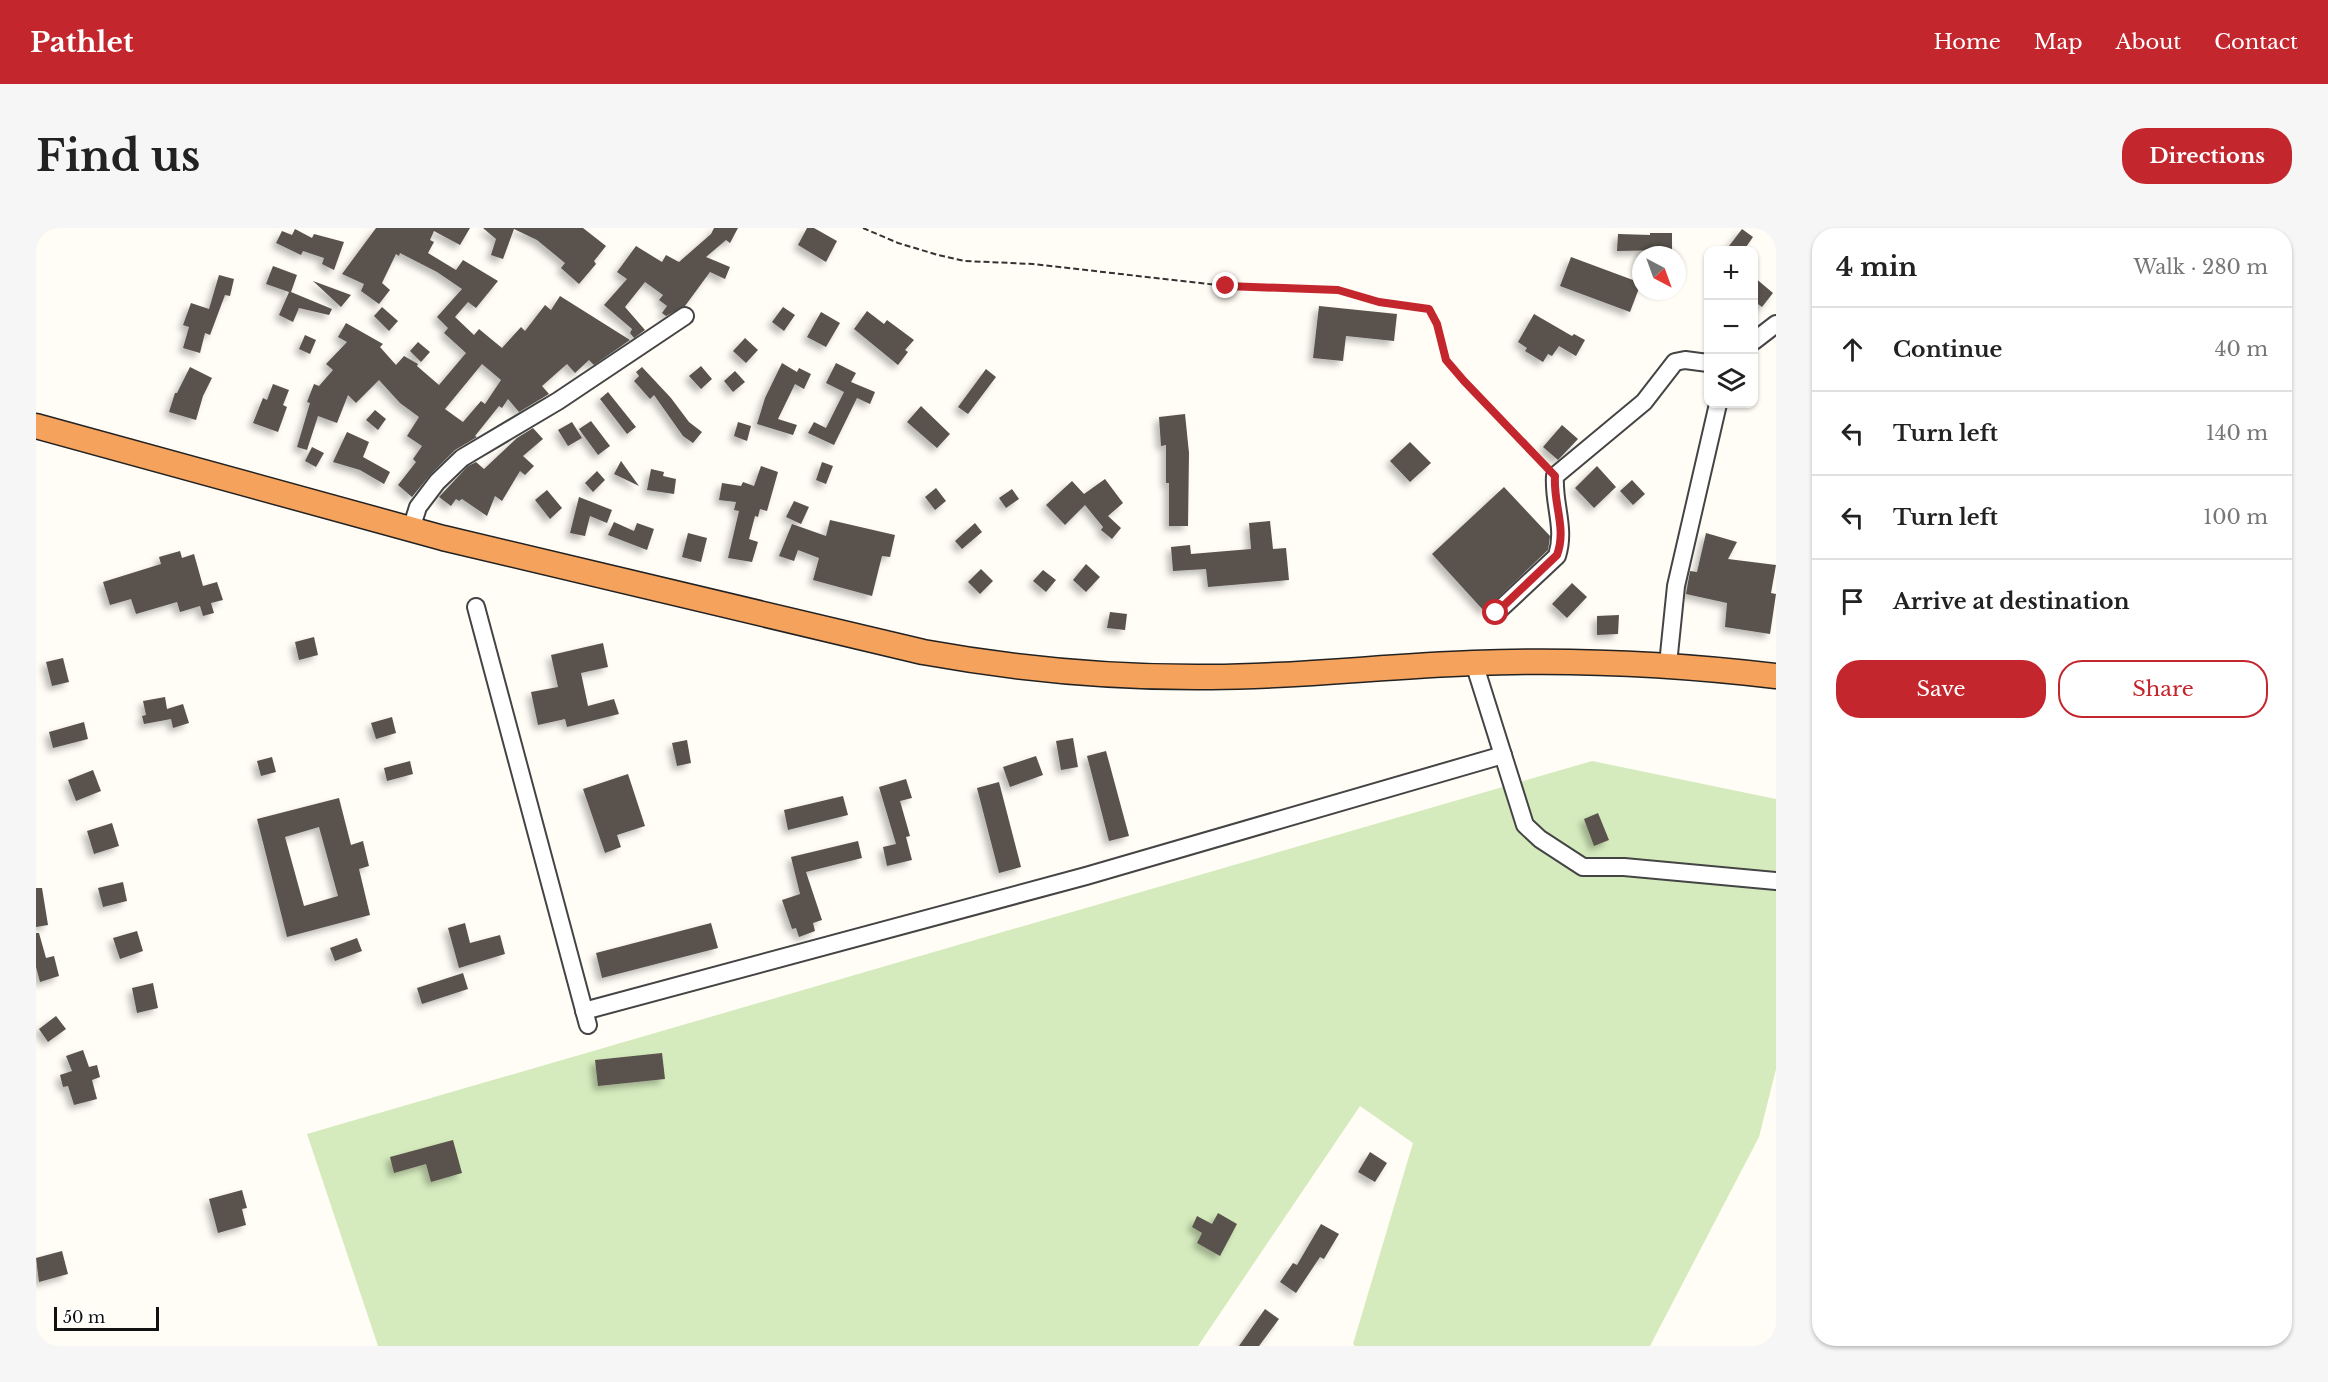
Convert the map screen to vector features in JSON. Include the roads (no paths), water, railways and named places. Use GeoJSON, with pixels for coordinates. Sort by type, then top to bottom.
{"type":"FeatureCollection","features":[{"type":"Feature","properties":{"kind":"highway"},"geometry":{"type":"LineString","coordinates":[[36,426],[411,529],[922,652],[994,663],[1118,674],[1211,677],[1473,663],[1668,664],[1776,676]]}},
{"type":"Feature","properties":{"kind":"street"},"geometry":{"type":"LineString","coordinates":[[411,529],[418,507],[437,482],[462,458],[558,401],[685,316]]}},
{"type":"Feature","properties":{"kind":"street"},"geometry":{"type":"LineString","coordinates":[[1758,338],[1776,324]]}},
{"type":"Feature","properties":{"kind":"street"},"geometry":{"type":"LineString","coordinates":[[1496,613],[1557,555],[1561,543],[1561,527],[1554,490],[1555,476],[1644,402],[1675,362],[1686,360],[1704,362]]}},
{"type":"Feature","properties":{"kind":"street"},"geometry":{"type":"LineString","coordinates":[[1668,664],[1676,586],[1717,408]]}},
{"type":"Feature","properties":{"kind":"street"},"geometry":{"type":"LineString","coordinates":[[476,607],[586,1018],[1503,755]]}},
{"type":"Feature","properties":{"kind":"street"},"geometry":{"type":"LineString","coordinates":[[1473,663],[1525,825],[1540,839],[1583,867],[1624,867],[1776,881]]}}]}
